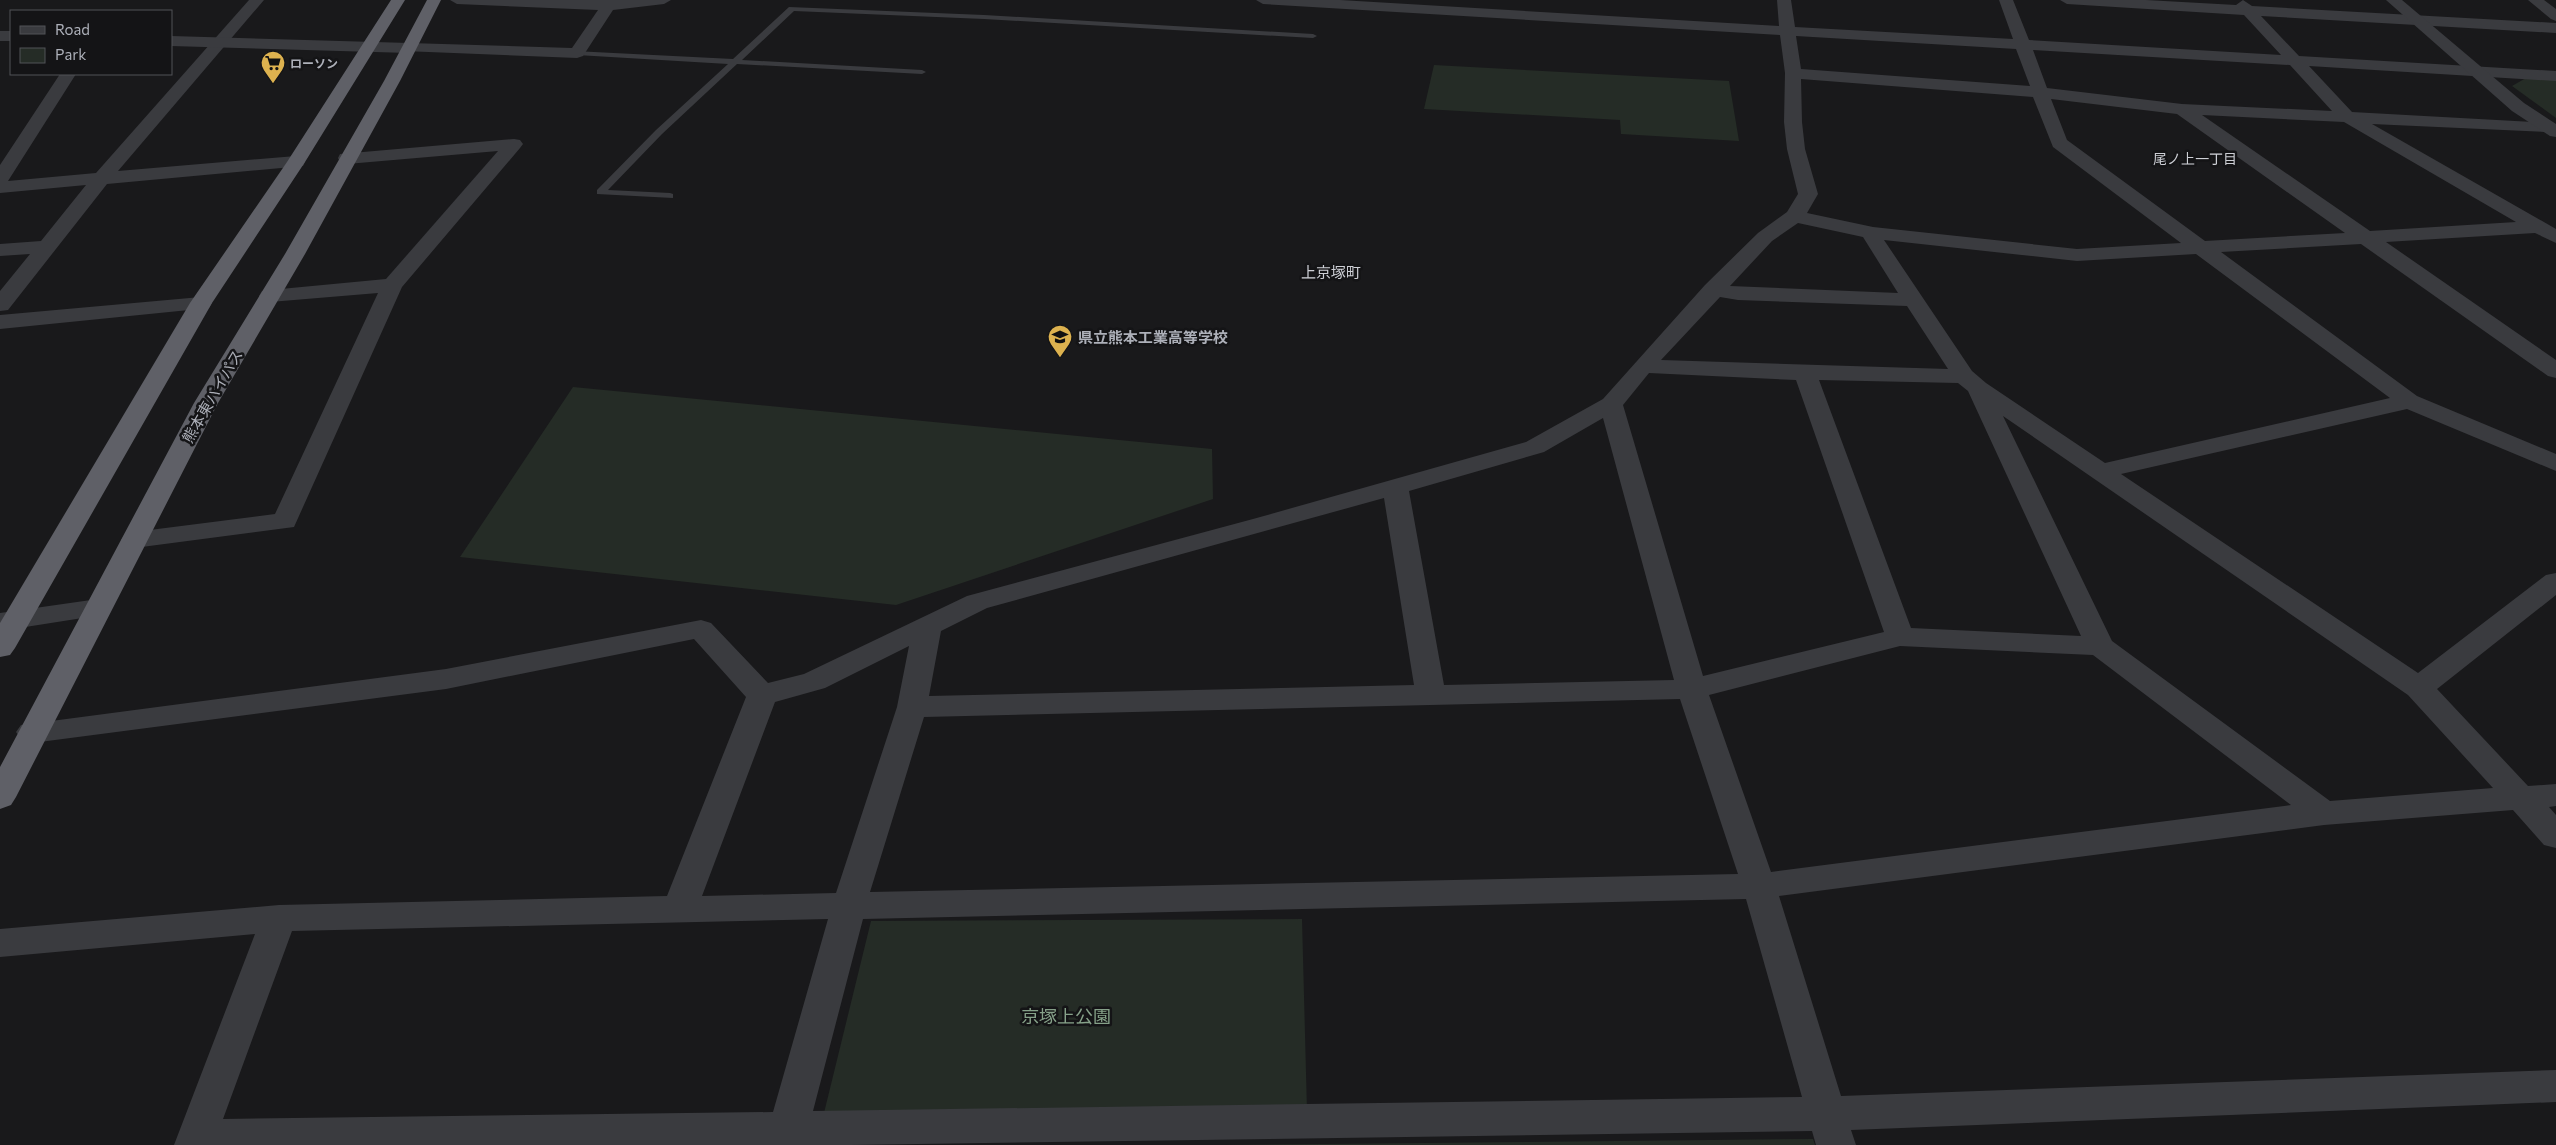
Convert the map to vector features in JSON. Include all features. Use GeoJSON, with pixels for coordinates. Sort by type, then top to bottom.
{"type":"FeatureCollection","features":[{"type":"Feature","properties":{"kind":"highway"},"geometry":{"type":"LineString","coordinates":[[0,648],[8,621],[201,303],[296,162],[398,0]]}},
{"type":"Feature","properties":{"kind":"highway","name":"熊本東バイパス"},"geometry":{"type":"LineString","coordinates":[[0,797],[32,732],[206,403],[270,296],[434,0]]}},
{"type":"Feature","properties":{"kind":"street"},"geometry":{"type":"LineString","coordinates":[[0,305],[102,178],[257,0]]}},
{"type":"Feature","properties":{"kind":"street"},"geometry":{"type":"LineString","coordinates":[[457,0],[608,6],[664,0]]}},
{"type":"Feature","properties":{"kind":"street"},"geometry":{"type":"LineString","coordinates":[[1264,0],[1465,6],[1787,29],[2556,76]]}},
{"type":"Feature","properties":{"kind":"street"},"geometry":{"type":"LineString","coordinates":[[762,695],[814,681],[927,628],[977,602],[1535,447],[1611,404],[1642,366],[1713,290],[1766,237],[1795,216],[1808,194],[1796,149],[1793,73],[1784,0]]}},
{"type":"Feature","properties":{"kind":"street"},"geometry":{"type":"LineString","coordinates":[[2006,0],[2023,44],[2038,92],[2059,143],[2409,401],[2556,463]]}},
{"type":"Feature","properties":{"kind":"street"},"geometry":{"type":"LineString","coordinates":[[2067,0],[2250,12],[2556,28]]}},
{"type":"Feature","properties":{"kind":"street"},"geometry":{"type":"LineString","coordinates":[[2238,0],[2346,116],[2556,237]]}},
{"type":"Feature","properties":{"kind":"street"},"geometry":{"type":"LineString","coordinates":[[2393,0],[2518,107],[2552,130]]}},
{"type":"Feature","properties":{"kind":"street"},"geometry":{"type":"LineString","coordinates":[[2535,0],[2556,16]]}},
{"type":"Feature","properties":{"kind":"street"},"geometry":{"type":"LineString","coordinates":[[172,41],[577,53],[608,6]]}},
{"type":"Feature","properties":{"kind":"street"},"geometry":{"type":"LineString","coordinates":[[1793,73],[2038,92],[2182,109],[2346,116],[2552,130]]}},
{"type":"Feature","properties":{"kind":"street"},"geometry":{"type":"LineString","coordinates":[[0,179],[67,75]]}},
{"type":"Feature","properties":{"kind":"street"},"geometry":{"type":"LineString","coordinates":[[2182,109],[2369,238],[2556,371]]}},
{"type":"Feature","properties":{"kind":"street"},"geometry":{"type":"LineString","coordinates":[[134,540],[285,521],[392,285],[514,144],[347,158]]}},
{"type":"Feature","properties":{"kind":"street"},"geometry":{"type":"LineString","coordinates":[[0,187],[296,162]]}},
{"type":"Feature","properties":{"kind":"street"},"geometry":{"type":"LineString","coordinates":[[1795,216],[1873,233],[2077,255],[2539,227]]}},
{"type":"Feature","properties":{"kind":"street"},"geometry":{"type":"LineString","coordinates":[[1873,233],[1874,241],[1971,382],[2100,646],[2324,813]]}},
{"type":"Feature","properties":{"kind":"street"},"geometry":{"type":"LineString","coordinates":[[0,250],[49,246]]}},
{"type":"Feature","properties":{"kind":"street"},"geometry":{"type":"LineString","coordinates":[[270,296],[392,285]]}},
{"type":"Feature","properties":{"kind":"street"},"geometry":{"type":"LineString","coordinates":[[1713,290],[1738,294],[1914,300]]}},
{"type":"Feature","properties":{"kind":"street"},"geometry":{"type":"LineString","coordinates":[[0,322],[201,303]]}},
{"type":"Feature","properties":{"kind":"street"},"geometry":{"type":"LineString","coordinates":[[1642,366],[1971,382],[2420,688],[2556,836]]}},
{"type":"Feature","properties":{"kind":"street"},"geometry":{"type":"LineString","coordinates":[[1805,373],[1900,638]]}},
{"type":"Feature","properties":{"kind":"street"},"geometry":{"type":"LineString","coordinates":[[2101,471],[2409,401]]}},
{"type":"Feature","properties":{"kind":"street"},"geometry":{"type":"LineString","coordinates":[[1611,404],[1692,689],[1759,886],[1831,1130]]}},
{"type":"Feature","properties":{"kind":"street"},"geometry":{"type":"LineString","coordinates":[[1395,487],[1431,696]]}},
{"type":"Feature","properties":{"kind":"street"},"geometry":{"type":"LineString","coordinates":[[2420,688],[2556,581]]}},
{"type":"Feature","properties":{"kind":"street"},"geometry":{"type":"LineString","coordinates":[[8,621],[98,608]]}},
{"type":"Feature","properties":{"kind":"street"},"geometry":{"type":"LineString","coordinates":[[786,1138],[849,905],[912,707],[927,628]]}},
{"type":"Feature","properties":{"kind":"street"},"geometry":{"type":"LineString","coordinates":[[32,732],[446,679],[701,629],[762,695]]}},
{"type":"Feature","properties":{"kind":"street"},"geometry":{"type":"LineString","coordinates":[[912,707],[1692,689],[1900,638],[2100,646]]}},
{"type":"Feature","properties":{"kind":"street"},"geometry":{"type":"LineString","coordinates":[[679,910],[762,695]]}},
{"type":"Feature","properties":{"kind":"street"},"geometry":{"type":"LineString","coordinates":[[0,943],[279,918],[1759,886],[2324,813],[2556,795]]}},
{"type":"Feature","properties":{"kind":"street"},"geometry":{"type":"LineString","coordinates":[[279,918],[195,1141],[1831,1130],[2556,1086]]}},
{"type":"Feature","properties":{"kind":"lane"},"geometry":{"type":"LineString","coordinates":[[670,196],[600,192],[734,60],[792,9],[984,17],[1313,36]]}},
{"type":"Feature","properties":{"kind":"lane"},"geometry":{"type":"LineString","coordinates":[[577,53],[734,60],[922,72]]}},
{"type":"Feature","properties":{"kind":"green space"},"geometry":{"type":"Polygon","coordinates":[[[1434,65],[1729,81],[1739,141],[1621,134],[1620,120],[1424,109],[1434,65]]]}},
{"type":"Feature","properties":{"kind":"green space"},"geometry":{"type":"Polygon","coordinates":[[[2526,78],[2556,80],[2556,118],[2512,86],[2526,78]]]}},
{"type":"Feature","properties":{"kind":"green space"},"geometry":{"type":"Polygon","coordinates":[[[573,387],[1212,449],[1213,499],[896,605],[460,557],[573,387]]]}},
{"type":"Feature","properties":{"kind":"green space","name":"京塚上公園"},"geometry":{"type":"Polygon","coordinates":[[[1302,919],[1307,1111],[824,1113],[871,921],[1302,919]]]}},
{"type":"Feature","properties":{"kind":"green space"},"geometry":{"type":"Polygon","coordinates":[[[1813,1139],[1815,1145],[1222,1145],[1813,1139]]]}},
{"type":"Feature","properties":{"kind":"place","name":"ローソン"},"geometry":{"type":"Point","coordinates":[273,84]}},
{"type":"Feature","properties":{"kind":"place","name":"県立熊本工業高等学校"},"geometry":{"type":"Point","coordinates":[1060,358]}},
{"type":"Feature","properties":{"kind":"district","name":"尾ノ上一丁目"},"geometry":{"type":"Point","coordinates":[2195,158]}},
{"type":"Feature","properties":{"kind":"district","name":"上京塚町"},"geometry":{"type":"Point","coordinates":[1331,272]}}]}
